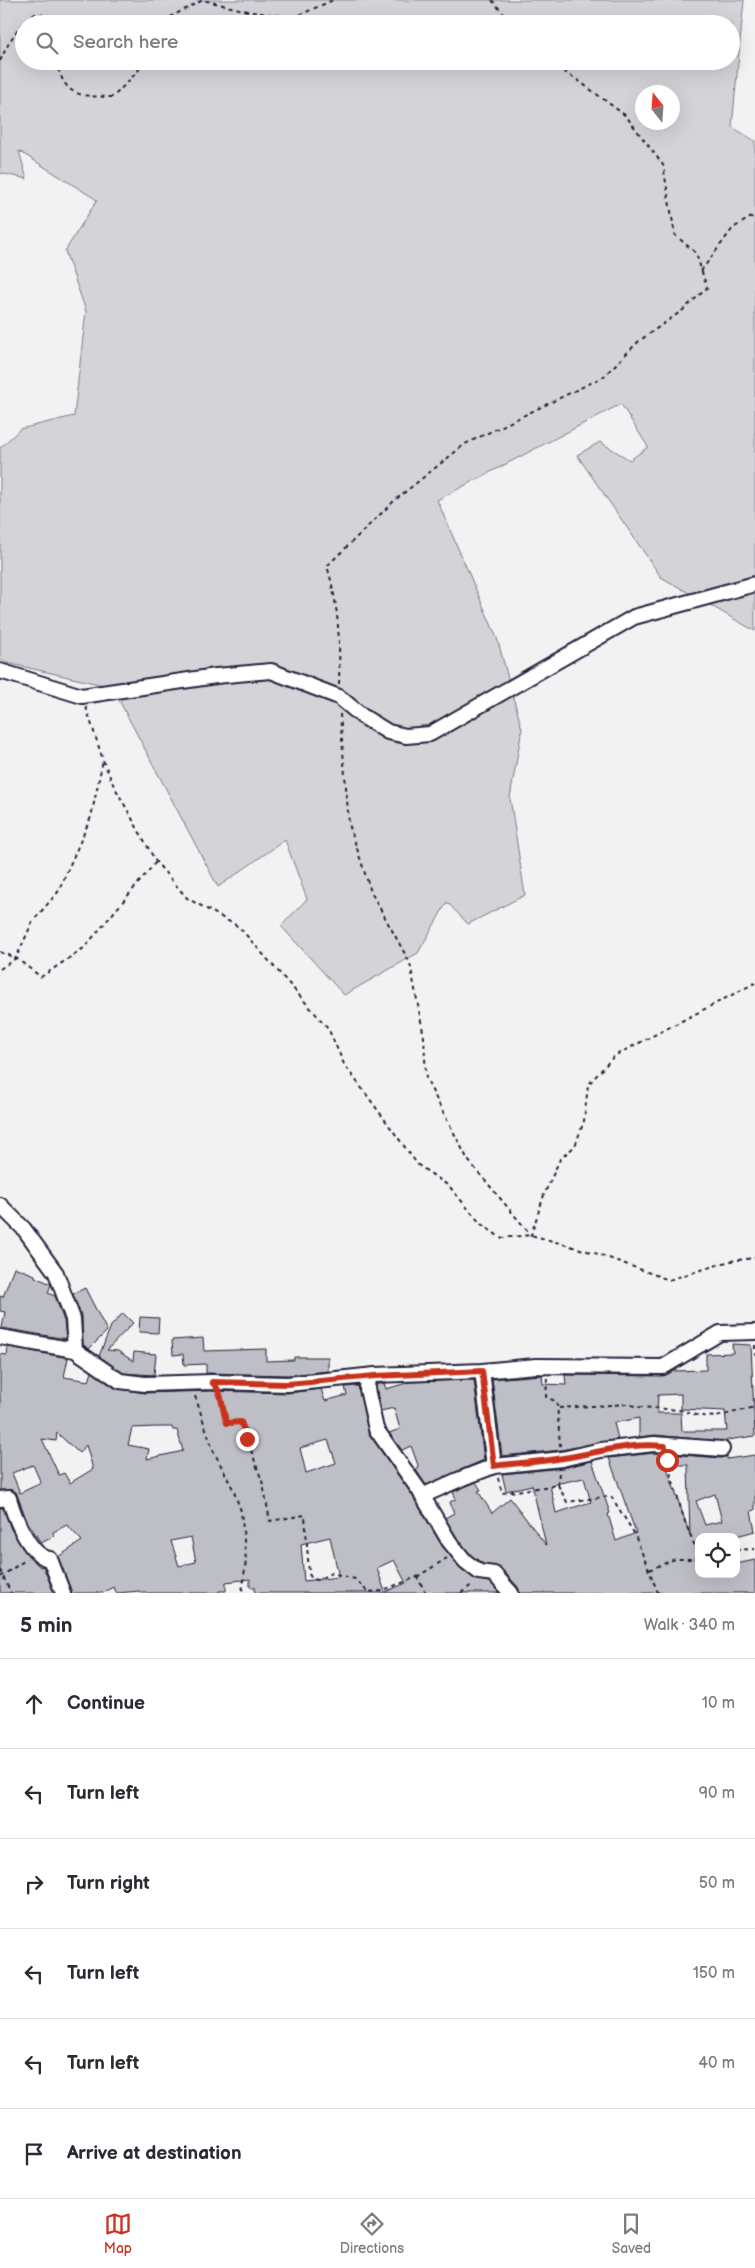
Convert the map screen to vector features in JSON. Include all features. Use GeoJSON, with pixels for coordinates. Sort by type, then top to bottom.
{"type":"FeatureCollection","features":[{"type":"Feature","properties":{"kind":"street"},"geometry":{"type":"LineString","coordinates":[[0,671],[82,696],[216,676],[271,671],[339,697],[362,716],[388,732],[406,736],[430,734],[634,617],[755,584]]}},
{"type":"Feature","properties":{"kind":"street"},"geometry":{"type":"LineString","coordinates":[[0,1205],[24,1229],[56,1273],[74,1319],[75,1350]]}},
{"type":"Feature","properties":{"kind":"street"},"geometry":{"type":"LineString","coordinates":[[0,1337],[75,1350],[120,1382],[145,1384],[195,1382],[288,1384],[368,1376],[548,1366],[663,1367],[720,1333],[755,1332]]}},
{"type":"Feature","properties":{"kind":"street"},"geometry":{"type":"LineString","coordinates":[[482,1371],[494,1466]]}},
{"type":"Feature","properties":{"kind":"street"},"geometry":{"type":"LineString","coordinates":[[368,1376],[367,1388],[376,1429],[422,1496],[449,1541],[479,1572],[494,1574],[511,1593]]}},
{"type":"Feature","properties":{"kind":"street"},"geometry":{"type":"LineString","coordinates":[[422,1496],[494,1466],[562,1459],[601,1450],[654,1444],[722,1449]]}},
{"type":"Feature","properties":{"kind":"street"},"geometry":{"type":"LineString","coordinates":[[0,1499],[9,1498],[31,1547],[36,1553],[50,1559],[63,1593]]}},
{"type":"Feature","properties":{"kind":"path"},"geometry":{"type":"LineString","coordinates":[[174,15],[203,0],[251,12],[277,15]]}},
{"type":"Feature","properties":{"kind":"path"},"geometry":{"type":"LineString","coordinates":[[299,15],[333,0]]}},
{"type":"Feature","properties":{"kind":"path"},"geometry":{"type":"LineString","coordinates":[[492,0],[504,15]]}},
{"type":"Feature","properties":{"kind":"path"},"geometry":{"type":"LineString","coordinates":[[0,61],[15,33]]}},
{"type":"Feature","properties":{"kind":"path"},"geometry":{"type":"LineString","coordinates":[[59,70],[62,81],[80,96],[113,97],[138,70]]}},
{"type":"Feature","properties":{"kind":"path"},"geometry":{"type":"LineString","coordinates":[[701,271],[734,228],[755,215]]}},
{"type":"Feature","properties":{"kind":"path"},"geometry":{"type":"LineString","coordinates":[[82,696],[113,784],[156,862],[187,898],[239,927],[328,1028],[344,1064],[418,1164],[449,1186],[481,1224],[501,1238],[532,1235],[598,1254],[669,1280],[730,1261],[755,1258]]}},
{"type":"Feature","properties":{"kind":"path"},"geometry":{"type":"LineString","coordinates":[[0,969],[16,958],[33,922],[58,892],[90,817],[103,760]]}},
{"type":"Feature","properties":{"kind":"path"},"geometry":{"type":"LineString","coordinates":[[0,952],[16,958],[41,977],[84,948],[156,862]]}},
{"type":"Feature","properties":{"kind":"path"},"geometry":{"type":"LineString","coordinates":[[548,1366],[546,1397],[557,1402],[562,1459],[558,1485],[566,1502],[611,1496],[634,1533],[658,1593]]}},
{"type":"Feature","properties":{"kind":"path"},"geometry":{"type":"LineString","coordinates":[[195,1382],[194,1397],[213,1450],[233,1489],[241,1511],[246,1560],[242,1593]]}},
{"type":"Feature","properties":{"kind":"path"},"geometry":{"type":"LineString","coordinates":[[212,1382],[219,1389],[227,1423],[241,1422],[263,1484],[270,1521],[305,1516],[309,1574],[312,1579],[318,1580],[331,1573],[355,1579],[368,1592],[381,1591],[417,1577],[457,1551]]}},
{"type":"Feature","properties":{"kind":"path"},"geometry":{"type":"LineString","coordinates":[[558,1408],[579,1409],[604,1404],[627,1404],[639,1407],[679,1410],[700,1416],[716,1417],[755,1407]]}},
{"type":"Feature","properties":{"kind":"path"},"geometry":{"type":"LineString","coordinates":[[665,1446],[667,1460],[685,1522],[695,1547]]}},
{"type":"Feature","properties":{"kind":"path"},"geometry":{"type":"LineString","coordinates":[[494,1466],[502,1493],[558,1485]]}},
{"type":"Feature","properties":{"kind":"path"},"geometry":{"type":"LineString","coordinates":[[740,1550],[755,1549]]}},
{"type":"Feature","properties":{"kind":"path"},"geometry":{"type":"LineString","coordinates":[[1,1576],[36,1553]]}},
{"type":"Feature","properties":{"kind":"path"},"geometry":{"type":"LineString","coordinates":[[649,1570],[675,1559],[695,1557]]}},
{"type":"Feature","properties":{"kind":"path"},"geometry":{"type":"LineString","coordinates":[[0,1570],[1,1576],[11,1593]]}},
{"type":"Feature","properties":{"kind":"path"},"geometry":{"type":"LineString","coordinates":[[417,1577],[426,1593]]}},
{"type":"Feature","properties":{"kind":"shaded area"},"geometry":{"type":"Polygon","coordinates":[[[0,0],[744,0],[740,42],[740,15],[15,15],[15,70],[737,70],[732,127],[755,141],[755,631],[661,577],[577,455],[600,442],[630,460],[648,447],[621,404],[437,500],[497,638],[522,729],[510,798],[525,895],[468,924],[447,902],[418,953],[344,995],[281,926],[307,899],[285,840],[218,887],[112,687],[7,663],[0,659],[0,448],[20,429],[74,416],[86,311],[65,251],[97,200],[19,151],[27,179],[0,173],[0,0]]]}},
{"type":"Feature","properties":{"kind":"building"},"geometry":{"type":"Polygon","coordinates":[[[14,1267],[51,1284],[48,1293],[55,1296],[64,1321],[66,1339],[2,1328],[5,1312],[0,1311],[0,1296],[3,1297],[14,1267]]]}},
{"type":"Feature","properties":{"kind":"building"},"geometry":{"type":"Polygon","coordinates":[[[85,1288],[107,1331],[89,1349],[83,1345],[82,1318],[73,1294],[85,1288]]]}},
{"type":"Feature","properties":{"kind":"building"},"geometry":{"type":"Polygon","coordinates":[[[123,1313],[133,1323],[107,1350],[118,1351],[133,1361],[134,1352],[156,1354],[154,1375],[123,1373],[99,1356],[111,1326],[123,1313]]]}},
{"type":"Feature","properties":{"kind":"building"},"geometry":{"type":"Polygon","coordinates":[[[140,1317],[159,1318],[158,1333],[139,1332],[140,1317]]]}},
{"type":"Feature","properties":{"kind":"building"},"geometry":{"type":"Polygon","coordinates":[[[203,1338],[204,1351],[266,1349],[266,1361],[294,1360],[294,1357],[328,1357],[328,1371],[288,1375],[206,1373],[206,1364],[184,1365],[183,1354],[173,1355],[172,1340],[203,1338]]]}},
{"type":"Feature","properties":{"kind":"building"},"geometry":{"type":"Polygon","coordinates":[[[732,1344],[751,1345],[755,1436],[727,1440],[727,1442],[655,1435],[639,1437],[639,1418],[614,1423],[618,1439],[561,1450],[502,1456],[492,1379],[542,1375],[543,1384],[566,1385],[565,1375],[663,1376],[673,1371],[706,1370],[706,1354],[733,1353],[732,1344]],[[681,1394],[658,1395],[657,1413],[681,1413],[682,1431],[727,1431],[725,1411],[681,1409],[681,1394]]]}},
{"type":"Feature","properties":{"kind":"building"},"geometry":{"type":"Polygon","coordinates":[[[8,1347],[68,1358],[64,1377],[89,1381],[92,1372],[115,1388],[144,1393],[212,1391],[288,1393],[321,1389],[325,1401],[347,1395],[345,1387],[358,1386],[369,1434],[412,1495],[442,1546],[460,1568],[474,1579],[490,1582],[499,1593],[255,1593],[255,1587],[250,1587],[250,1579],[226,1582],[226,1591],[219,1591],[219,1593],[140,1593],[140,1591],[117,1593],[113,1587],[103,1593],[72,1593],[58,1557],[82,1541],[67,1525],[53,1532],[54,1535],[51,1538],[41,1543],[27,1521],[16,1492],[0,1490],[0,1354],[7,1355],[8,1347]],[[172,1427],[132,1428],[128,1445],[149,1449],[147,1459],[183,1451],[177,1430],[173,1430],[172,1427]],[[57,1433],[56,1441],[42,1439],[59,1475],[64,1473],[70,1483],[93,1469],[86,1445],[79,1453],[57,1433]],[[328,1440],[300,1448],[306,1473],[336,1463],[328,1440]],[[33,1465],[12,1473],[20,1493],[41,1483],[33,1465]],[[191,1537],[171,1541],[179,1566],[196,1562],[191,1537]],[[330,1537],[301,1544],[304,1581],[339,1577],[330,1537]],[[394,1560],[377,1568],[385,1592],[406,1583],[394,1560]]]}},
{"type":"Feature","properties":{"kind":"building"},"geometry":{"type":"Polygon","coordinates":[[[474,1380],[484,1460],[426,1485],[416,1470],[419,1468],[411,1446],[402,1450],[389,1433],[400,1429],[394,1408],[381,1411],[376,1385],[384,1383],[386,1389],[410,1382],[474,1380]]]}},
{"type":"Feature","properties":{"kind":"building"},"geometry":{"type":"Polygon","coordinates":[[[654,1453],[721,1458],[727,1456],[727,1459],[755,1455],[755,1510],[751,1511],[755,1531],[740,1535],[740,1533],[695,1533],[695,1578],[740,1578],[740,1563],[755,1560],[755,1593],[520,1593],[518,1587],[501,1568],[483,1564],[471,1555],[445,1518],[454,1513],[450,1502],[456,1499],[453,1492],[476,1482],[481,1490],[478,1491],[492,1513],[510,1498],[546,1545],[532,1485],[506,1491],[502,1474],[563,1468],[592,1461],[610,1513],[608,1514],[616,1541],[636,1533],[609,1458],[654,1453]],[[666,1465],[690,1535],[688,1465],[666,1465]],[[584,1478],[550,1485],[556,1513],[591,1502],[584,1478]],[[715,1494],[696,1501],[705,1525],[722,1521],[715,1494]]]}},
{"type":"Feature","properties":{"kind":"building"},"geometry":{"type":"Polygon","coordinates":[[[0,1508],[3,1508],[11,1529],[23,1549],[40,1567],[43,1566],[54,1593],[0,1593],[0,1508]]]}},
{"type":"Feature","properties":{"kind":"route"},"geometry":{"type":"LineString","coordinates":[[247,1439],[241,1422],[227,1423],[219,1389],[212,1382],[288,1384],[375,1376],[482,1371],[494,1466],[562,1459],[601,1450],[654,1444],[665,1446],[667,1460]]}}]}
